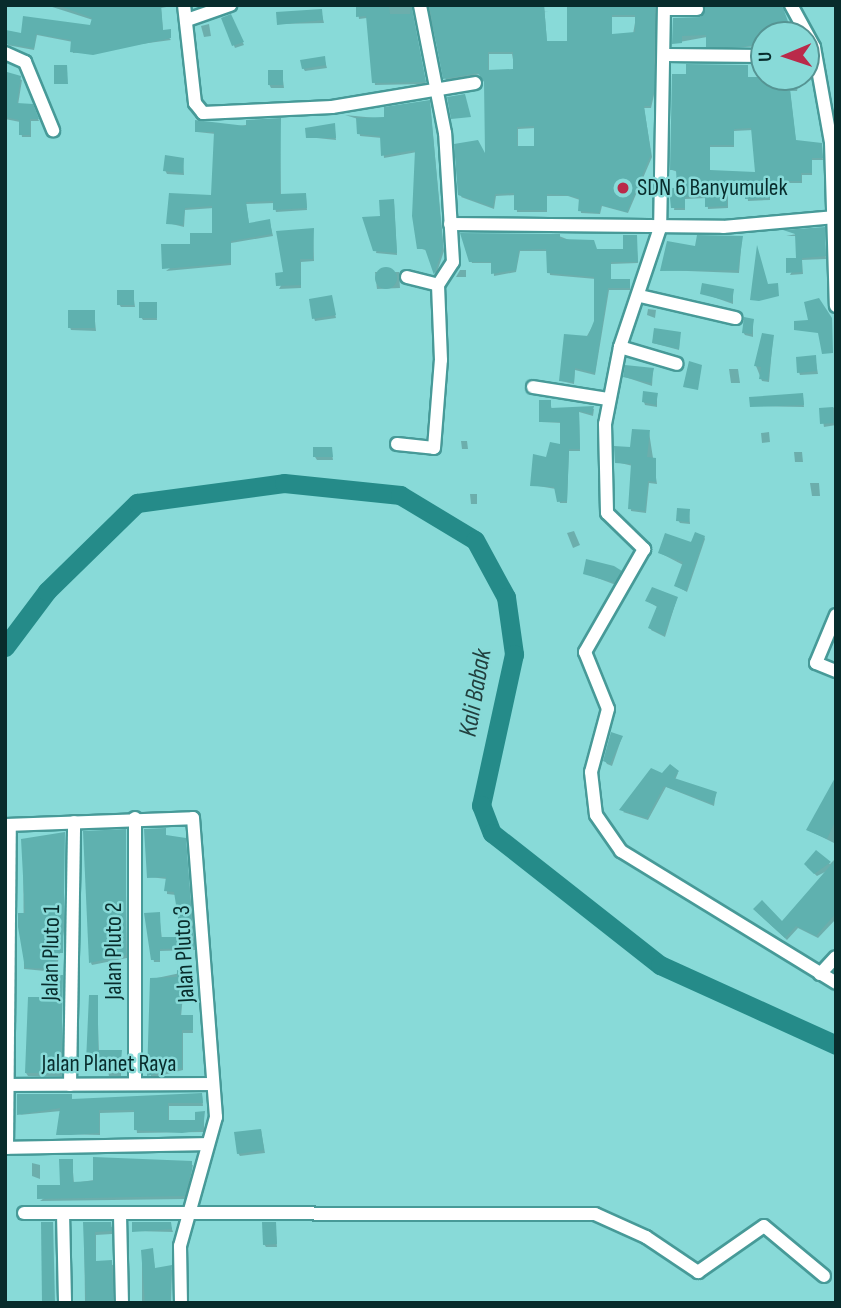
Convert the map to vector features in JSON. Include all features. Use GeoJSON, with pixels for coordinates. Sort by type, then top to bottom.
{"type":"FeatureCollection","features":[{"type":"Feature","properties":{"kind":"street"},"geometry":{"type":"LineString","coordinates":[[184,5],[195,103],[203,113],[332,107],[433,87],[475,83]]}},
{"type":"Feature","properties":{"kind":"street"},"geometry":{"type":"LineString","coordinates":[[187,20],[230,5]]}},
{"type":"Feature","properties":{"kind":"street"},"geometry":{"type":"LineString","coordinates":[[397,444],[434,448],[441,360],[438,285],[453,270],[444,124],[433,87],[420,5]]}},
{"type":"Feature","properties":{"kind":"street"},"geometry":{"type":"LineString","coordinates":[[697,9],[665,7],[660,228],[640,296],[620,347],[608,399],[607,513],[644,549],[585,652],[608,709],[591,772],[596,816],[621,852],[836,983]]}},
{"type":"Feature","properties":{"kind":"street"},"geometry":{"type":"LineString","coordinates":[[5,53],[25,62],[53,130]]}},
{"type":"Feature","properties":{"kind":"street"},"geometry":{"type":"LineString","coordinates":[[666,55],[750,56]]}},
{"type":"Feature","properties":{"kind":"street"},"geometry":{"type":"LineString","coordinates":[[819,91],[833,161],[836,306]]}},
{"type":"Feature","properties":{"kind":"street"},"geometry":{"type":"LineString","coordinates":[[450,224],[660,228],[834,217]]}},
{"type":"Feature","properties":{"kind":"street"},"geometry":{"type":"LineString","coordinates":[[407,277],[438,285]]}},
{"type":"Feature","properties":{"kind":"street"},"geometry":{"type":"LineString","coordinates":[[640,296],[735,317]]}},
{"type":"Feature","properties":{"kind":"street"},"geometry":{"type":"LineString","coordinates":[[620,347],[677,364]]}},
{"type":"Feature","properties":{"kind":"street"},"geometry":{"type":"LineString","coordinates":[[533,387],[608,399]]}},
{"type":"Feature","properties":{"kind":"street"},"geometry":{"type":"LineString","coordinates":[[836,615],[816,663],[836,671]]}},
{"type":"Feature","properties":{"kind":"street","name":"Jalan Pluto 3"},"geometry":{"type":"LineString","coordinates":[[135,818],[190,816],[195,822],[215,1126],[206,1144],[180,1246],[181,1303]]}},
{"type":"Feature","properties":{"kind":"street"},"geometry":{"type":"LineString","coordinates":[[135,818],[8,825],[6,1148],[206,1144]]}},
{"type":"Feature","properties":{"kind":"street","name":"Jalan Pluto 2"},"geometry":{"type":"LineString","coordinates":[[135,818],[135,1084]]}},
{"type":"Feature","properties":{"kind":"street","name":"Jalan Pluto 1"},"geometry":{"type":"LineString","coordinates":[[70,1085],[74,821]]}},
{"type":"Feature","properties":{"kind":"street"},"geometry":{"type":"LineString","coordinates":[[820,974],[836,957]]}},
{"type":"Feature","properties":{"kind":"street","name":"Jalan Planet Raya"},"geometry":{"type":"LineString","coordinates":[[6,1085],[212,1084]]}},
{"type":"Feature","properties":{"kind":"street"},"geometry":{"type":"LineString","coordinates":[[24,1213],[188,1217],[595,1214],[646,1237],[698,1272],[764,1226],[824,1276]]}},
{"type":"Feature","properties":{"kind":"street"},"geometry":{"type":"LineString","coordinates":[[63,1213],[65,1303]]}},
{"type":"Feature","properties":{"kind":"street"},"geometry":{"type":"LineString","coordinates":[[120,1214],[122,1303]]}},
{"type":"Feature","properties":{"kind":"building"},"geometry":{"type":"Polygon","coordinates":[[[57,5],[161,5],[163,30],[171,29],[171,38],[93,55],[70,52],[71,40],[36,34],[34,48],[5,44],[6,30],[21,33],[23,16],[90,25],[92,18],[57,5]]]}},
{"type":"Feature","properties":{"kind":"building"},"geometry":{"type":"Polygon","coordinates":[[[356,5],[389,5],[390,14],[410,14],[411,5],[426,82],[372,83],[366,16],[356,17],[356,5]]]}},
{"type":"Feature","properties":{"kind":"building"},"geometry":{"type":"Polygon","coordinates":[[[429,5],[544,5],[547,41],[567,41],[567,5],[655,5],[654,92],[650,106],[644,106],[651,154],[627,212],[601,205],[599,213],[578,211],[579,198],[566,195],[547,194],[547,210],[514,210],[514,193],[495,194],[493,207],[458,195],[454,144],[478,140],[485,153],[484,82],[478,73],[443,79],[429,5]],[[612,15],[612,34],[635,32],[635,15],[612,15]],[[488,52],[488,70],[513,69],[513,52],[488,52]],[[534,126],[517,127],[517,146],[534,146],[534,126]]]}},
{"type":"Feature","properties":{"kind":"building"},"geometry":{"type":"Polygon","coordinates":[[[705,5],[782,5],[788,21],[750,21],[750,46],[706,47],[706,35],[682,36],[682,43],[672,44],[673,18],[701,17],[705,5]]]}},
{"type":"Feature","properties":{"kind":"building"},"geometry":{"type":"Polygon","coordinates":[[[322,9],[323,20],[277,25],[276,12],[322,9]]]}},
{"type":"Feature","properties":{"kind":"building"},"geometry":{"type":"Polygon","coordinates":[[[231,14],[244,42],[232,46],[221,18],[231,14]]]}},
{"type":"Feature","properties":{"kind":"building"},"geometry":{"type":"Polygon","coordinates":[[[325,56],[326,65],[302,69],[300,60],[325,56]]]}},
{"type":"Feature","properties":{"kind":"building"},"geometry":{"type":"Polygon","coordinates":[[[686,64],[748,65],[750,91],[790,91],[796,140],[822,143],[823,158],[812,158],[812,173],[801,173],[801,181],[769,181],[770,198],[745,199],[745,189],[727,189],[727,206],[705,207],[705,196],[685,197],[685,208],[671,208],[669,188],[677,188],[676,170],[670,170],[672,74],[686,74],[686,64]],[[751,128],[734,129],[734,145],[710,145],[710,170],[755,172],[751,128]]]}},
{"type":"Feature","properties":{"kind":"building"},"geometry":{"type":"Polygon","coordinates":[[[54,65],[67,65],[68,84],[54,84],[54,65]]]}},
{"type":"Feature","properties":{"kind":"building"},"geometry":{"type":"Polygon","coordinates":[[[268,70],[283,70],[283,85],[268,85],[268,70]]]}},
{"type":"Feature","properties":{"kind":"building"},"geometry":{"type":"Polygon","coordinates":[[[7,72],[21,76],[17,103],[33,104],[39,119],[30,119],[30,135],[19,135],[19,120],[5,117],[7,72]]]}},
{"type":"Feature","properties":{"kind":"building"},"geometry":{"type":"Polygon","coordinates":[[[465,94],[471,117],[451,119],[447,97],[465,94]]]}},
{"type":"Feature","properties":{"kind":"building"},"geometry":{"type":"Polygon","coordinates":[[[430,100],[443,247],[434,275],[425,249],[417,249],[412,216],[415,150],[381,156],[380,136],[357,134],[356,118],[384,117],[384,107],[430,100]]]}},
{"type":"Feature","properties":{"kind":"building"},"geometry":{"type":"Polygon","coordinates":[[[281,118],[280,194],[306,193],[307,208],[273,210],[273,201],[246,202],[249,223],[270,219],[272,234],[231,241],[231,263],[162,269],[161,244],[190,244],[190,233],[212,233],[212,206],[185,208],[183,225],[166,224],[169,193],[211,195],[214,132],[195,132],[195,120],[246,126],[246,120],[281,118]]]}},
{"type":"Feature","properties":{"kind":"building"},"geometry":{"type":"Polygon","coordinates":[[[335,123],[336,138],[306,138],[305,128],[335,123]]]}},
{"type":"Feature","properties":{"kind":"building"},"geometry":{"type":"Polygon","coordinates":[[[165,155],[184,158],[183,173],[163,171],[165,155]]]}},
{"type":"Feature","properties":{"kind":"building"},"geometry":{"type":"Polygon","coordinates":[[[394,199],[397,253],[373,251],[362,217],[380,216],[379,200],[394,199]]]}},
{"type":"Feature","properties":{"kind":"building"},"geometry":{"type":"Polygon","coordinates":[[[825,227],[826,256],[802,258],[802,272],[786,273],[786,258],[796,258],[795,234],[783,230],[825,227]]]}},
{"type":"Feature","properties":{"kind":"building"},"geometry":{"type":"Polygon","coordinates":[[[314,228],[313,259],[300,259],[301,285],[276,286],[275,273],[283,272],[276,231],[314,228]]]}},
{"type":"Feature","properties":{"kind":"building"},"geometry":{"type":"Polygon","coordinates":[[[460,233],[560,234],[560,239],[594,240],[597,249],[623,249],[623,235],[637,235],[638,262],[611,262],[611,279],[630,279],[630,288],[608,288],[595,373],[575,368],[574,382],[559,381],[564,334],[588,336],[594,321],[594,277],[547,273],[546,249],[519,250],[516,270],[491,274],[491,262],[469,262],[460,233]]]}},
{"type":"Feature","properties":{"kind":"building"},"geometry":{"type":"Polygon","coordinates":[[[697,235],[743,236],[738,270],[660,271],[667,241],[695,246],[697,235]]]}},
{"type":"Feature","properties":{"kind":"building"},"geometry":{"type":"Polygon","coordinates":[[[757,245],[768,284],[778,283],[779,296],[759,301],[750,300],[757,245]]]}},
{"type":"Feature","properties":{"kind":"building"},"geometry":{"type":"Polygon","coordinates":[[[386,267],[394,270],[397,278],[394,286],[386,289],[378,286],[375,278],[378,270],[386,267]]]}},
{"type":"Feature","properties":{"kind":"building"},"geometry":{"type":"Polygon","coordinates":[[[702,283],[734,289],[732,302],[700,294],[702,283]]]}},
{"type":"Feature","properties":{"kind":"building"},"geometry":{"type":"Polygon","coordinates":[[[117,290],[134,290],[134,305],[117,305],[117,290]]]}},
{"type":"Feature","properties":{"kind":"building"},"geometry":{"type":"Polygon","coordinates":[[[332,295],[336,315],[312,319],[309,299],[332,295]]]}},
{"type":"Feature","properties":{"kind":"building"},"geometry":{"type":"Polygon","coordinates":[[[819,298],[832,318],[833,353],[822,354],[818,333],[794,330],[794,321],[808,320],[804,302],[819,298]]]}},
{"type":"Feature","properties":{"kind":"building"},"geometry":{"type":"Polygon","coordinates":[[[139,302],[157,302],[157,318],[139,318],[139,302]]]}},
{"type":"Feature","properties":{"kind":"building"},"geometry":{"type":"Polygon","coordinates":[[[68,310],[95,310],[95,328],[68,328],[68,310]]]}},
{"type":"Feature","properties":{"kind":"building"},"geometry":{"type":"Polygon","coordinates":[[[744,317],[754,319],[752,334],[742,333],[744,317]]]}},
{"type":"Feature","properties":{"kind":"building"},"geometry":{"type":"Polygon","coordinates":[[[654,328],[681,332],[679,349],[652,343],[654,328]]]}},
{"type":"Feature","properties":{"kind":"building"},"geometry":{"type":"Polygon","coordinates":[[[762,333],[774,335],[768,380],[759,379],[761,367],[754,366],[762,333]]]}},
{"type":"Feature","properties":{"kind":"building"},"geometry":{"type":"Polygon","coordinates":[[[816,355],[817,371],[797,373],[796,357],[816,355]]]}},
{"type":"Feature","properties":{"kind":"building"},"geometry":{"type":"Polygon","coordinates":[[[689,361],[702,365],[698,390],[683,387],[689,361]]]}},
{"type":"Feature","properties":{"kind":"building"},"geometry":{"type":"Polygon","coordinates":[[[625,365],[654,368],[651,383],[623,377],[625,365]]]}},
{"type":"Feature","properties":{"kind":"building"},"geometry":{"type":"Polygon","coordinates":[[[643,391],[658,393],[656,405],[642,402],[643,391]]]}},
{"type":"Feature","properties":{"kind":"building"},"geometry":{"type":"Polygon","coordinates":[[[803,393],[804,405],[750,407],[749,397],[803,393]]]}},
{"type":"Feature","properties":{"kind":"building"},"geometry":{"type":"Polygon","coordinates":[[[539,400],[551,400],[551,408],[594,406],[592,414],[579,411],[580,449],[569,449],[567,501],[557,502],[554,487],[530,486],[533,454],[546,457],[550,442],[560,444],[560,422],[539,422],[539,400]]]}},
{"type":"Feature","properties":{"kind":"building"},"geometry":{"type":"Polygon","coordinates":[[[833,407],[834,423],[820,424],[819,408],[833,407]]]}},
{"type":"Feature","properties":{"kind":"building"},"geometry":{"type":"Polygon","coordinates":[[[632,429],[650,430],[647,457],[656,458],[656,482],[648,481],[645,511],[628,509],[631,464],[615,463],[614,446],[630,447],[632,429]]]}},
{"type":"Feature","properties":{"kind":"building"},"geometry":{"type":"Polygon","coordinates":[[[313,447],[332,447],[333,457],[313,457],[313,447]]]}},
{"type":"Feature","properties":{"kind":"building"},"geometry":{"type":"Polygon","coordinates":[[[677,508],[690,509],[689,522],[676,521],[677,508]]]}},
{"type":"Feature","properties":{"kind":"building"},"geometry":{"type":"Polygon","coordinates":[[[695,532],[705,536],[686,591],[674,586],[683,562],[658,553],[665,533],[691,542],[695,532]]]}},
{"type":"Feature","properties":{"kind":"building"},"geometry":{"type":"Polygon","coordinates":[[[586,559],[614,566],[622,571],[615,583],[583,574],[586,559]]]}},
{"type":"Feature","properties":{"kind":"building"},"geometry":{"type":"Polygon","coordinates":[[[652,587],[678,597],[664,635],[648,628],[657,606],[645,601],[652,587]]]}},
{"type":"Feature","properties":{"kind":"building"},"geometry":{"type":"Polygon","coordinates":[[[611,732],[623,736],[610,764],[603,761],[611,732]]]}},
{"type":"Feature","properties":{"kind":"building"},"geometry":{"type":"Polygon","coordinates":[[[670,764],[679,771],[674,778],[717,792],[713,804],[664,786],[647,818],[619,810],[651,768],[662,773],[670,764]]]}},
{"type":"Feature","properties":{"kind":"building"},"geometry":{"type":"Polygon","coordinates":[[[836,776],[836,819],[827,839],[806,830],[836,776]]]}},
{"type":"Feature","properties":{"kind":"building"},"geometry":{"type":"Polygon","coordinates":[[[166,828],[166,835],[186,838],[194,948],[160,949],[160,960],[151,960],[144,913],[160,912],[161,937],[181,937],[174,892],[164,891],[166,877],[147,878],[144,829],[166,828]]]}},
{"type":"Feature","properties":{"kind":"building"},"geometry":{"type":"Polygon","coordinates":[[[126,829],[126,955],[89,963],[83,831],[126,829]]]}},
{"type":"Feature","properties":{"kind":"building"},"geometry":{"type":"Polygon","coordinates":[[[65,832],[63,953],[56,953],[55,969],[25,968],[18,927],[18,913],[25,913],[21,839],[65,832]]]}},
{"type":"Feature","properties":{"kind":"building"},"geometry":{"type":"Polygon","coordinates":[[[816,850],[831,862],[814,874],[804,864],[816,850]]]}},
{"type":"Feature","properties":{"kind":"building"},"geometry":{"type":"Polygon","coordinates":[[[836,859],[836,913],[816,936],[796,926],[785,938],[753,909],[762,900],[782,921],[836,859]]]}},
{"type":"Feature","properties":{"kind":"building"},"geometry":{"type":"Polygon","coordinates":[[[177,970],[186,970],[180,1015],[193,1015],[193,1030],[182,1030],[182,1068],[147,1076],[150,978],[177,977],[177,970]]]}},
{"type":"Feature","properties":{"kind":"building"},"geometry":{"type":"Polygon","coordinates":[[[55,975],[63,975],[61,1073],[25,1073],[28,997],[55,997],[55,975]]]}},
{"type":"Feature","properties":{"kind":"building"},"geometry":{"type":"Polygon","coordinates":[[[89,995],[98,995],[98,1050],[122,1050],[120,1073],[106,1073],[106,1061],[86,1062],[89,995]]]}},
{"type":"Feature","properties":{"kind":"building"},"geometry":{"type":"Polygon","coordinates":[[[202,1093],[203,1103],[168,1103],[168,1120],[195,1120],[195,1112],[205,1111],[203,1130],[182,1133],[134,1130],[134,1110],[99,1110],[99,1133],[71,1135],[56,1135],[60,1108],[17,1115],[17,1094],[72,1094],[72,1099],[202,1093]]]}},
{"type":"Feature","properties":{"kind":"building"},"geometry":{"type":"Polygon","coordinates":[[[261,1129],[264,1150],[237,1154],[234,1132],[261,1129]]]}},
{"type":"Feature","properties":{"kind":"building"},"geometry":{"type":"Polygon","coordinates":[[[93,1157],[192,1161],[185,1196],[37,1199],[37,1185],[60,1185],[59,1159],[73,1159],[73,1182],[93,1181],[93,1157]]]}},
{"type":"Feature","properties":{"kind":"building"},"geometry":{"type":"Polygon","coordinates":[[[41,1222],[53,1222],[55,1303],[42,1303],[41,1222]]]}},
{"type":"Feature","properties":{"kind":"building"},"geometry":{"type":"Polygon","coordinates":[[[83,1222],[111,1222],[112,1231],[95,1232],[96,1261],[112,1260],[113,1303],[86,1303],[83,1222]]]}},
{"type":"Feature","properties":{"kind":"building"},"geometry":{"type":"Polygon","coordinates":[[[132,1222],[171,1222],[172,1229],[132,1232],[132,1222]]]}},
{"type":"Feature","properties":{"kind":"building"},"geometry":{"type":"Polygon","coordinates":[[[262,1222],[276,1222],[277,1244],[263,1245],[262,1222]]]}},
{"type":"Feature","properties":{"kind":"building"},"geometry":{"type":"Polygon","coordinates":[[[153,1248],[155,1268],[172,1265],[170,1303],[145,1303],[141,1250],[153,1248]]]}},
{"type":"Feature","properties":{"kind":"waterway","name":"Kali Babak"},"geometry":{"type":"LineString","coordinates":[[5,647],[47,591],[137,503],[284,483],[400,495],[475,540],[506,597],[514,654],[481,805],[492,833],[660,965],[836,1045]]}},
{"type":"Feature","properties":{"kind":"place","name":"SDN 6 Banyumulek"},"geometry":{"type":"Point","coordinates":[623,188]}}]}
